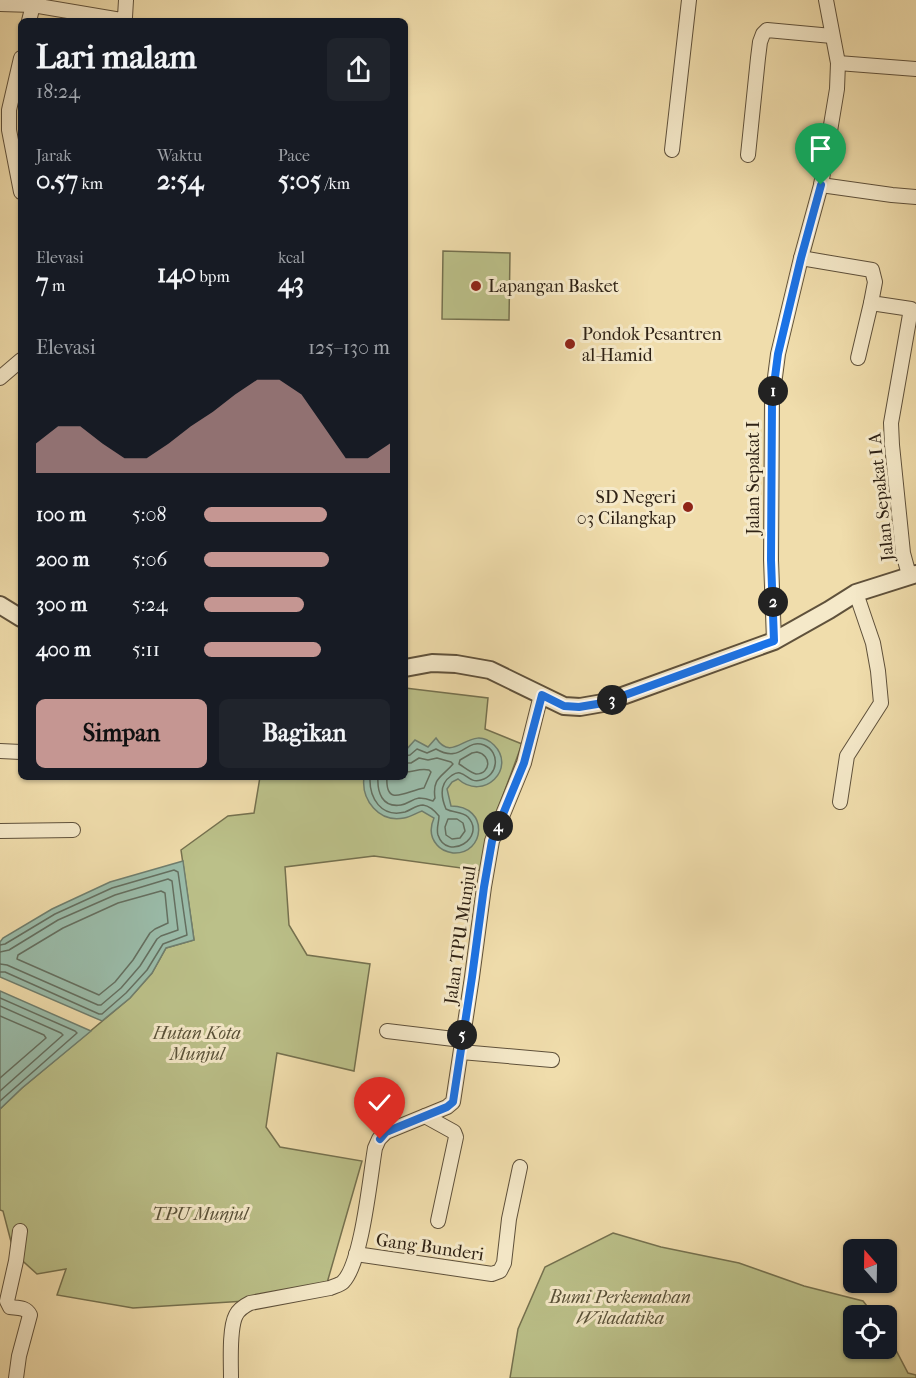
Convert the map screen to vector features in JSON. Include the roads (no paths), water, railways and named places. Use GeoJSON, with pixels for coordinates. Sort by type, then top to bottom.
{"type":"FeatureCollection","features":[{"type":"Feature","properties":{"kind":"street"},"geometry":{"type":"LineString","coordinates":[[124,18],[126,0]]}},
{"type":"Feature","properties":{"kind":"street"},"geometry":{"type":"LineString","coordinates":[[672,150],[689,0]]}},
{"type":"Feature","properties":{"kind":"street","name":"Jalan Sepakat I"},"geometry":{"type":"LineString","coordinates":[[774,641],[771,560],[772,400],[778,354],[821,185],[837,89],[838,63],[826,0]]}},
{"type":"Feature","properties":{"kind":"street"},"geometry":{"type":"LineString","coordinates":[[0,4],[33,5],[104,18]]}},
{"type":"Feature","properties":{"kind":"street"},"geometry":{"type":"LineString","coordinates":[[30,18],[33,5]]}},
{"type":"Feature","properties":{"kind":"street"},"geometry":{"type":"LineString","coordinates":[[748,155],[758,58],[763,34],[767,30],[832,36]]}},
{"type":"Feature","properties":{"kind":"street"},"geometry":{"type":"LineString","coordinates":[[838,63],[916,69]]}},
{"type":"Feature","properties":{"kind":"street"},"geometry":{"type":"LineString","coordinates":[[18,71],[9,110],[9,130],[18,174]]}},
{"type":"Feature","properties":{"kind":"street"},"geometry":{"type":"LineString","coordinates":[[821,185],[916,197]]}},
{"type":"Feature","properties":{"kind":"street"},"geometry":{"type":"LineString","coordinates":[[801,258],[872,270],[875,282],[858,358]]}},
{"type":"Feature","properties":{"kind":"street","name":"Jalan Sepakat I A"},"geometry":{"type":"LineString","coordinates":[[871,303],[911,309],[891,423],[903,553],[913,575]]}},
{"type":"Feature","properties":{"kind":"street"},"geometry":{"type":"LineString","coordinates":[[0,378],[18,363]]}},
{"type":"Feature","properties":{"kind":"street"},"geometry":{"type":"LineString","coordinates":[[408,667],[432,663],[456,664],[490,670],[564,706],[579,707],[603,703],[774,641],[856,592],[913,575]]}},
{"type":"Feature","properties":{"kind":"street"},"geometry":{"type":"LineString","coordinates":[[840,802],[847,756],[881,703],[873,644],[856,592]]}},
{"type":"Feature","properties":{"kind":"street"},"geometry":{"type":"LineString","coordinates":[[0,604],[18,616]]}},
{"type":"Feature","properties":{"kind":"street","name":"Jalan TPU Munjul"},"geometry":{"type":"LineString","coordinates":[[231,1378],[232,1325],[236,1315],[250,1303],[330,1288],[342,1283],[356,1254],[375,1148],[380,1139],[386,1132],[447,1107],[453,1102],[492,841],[524,763],[542,695]]}},
{"type":"Feature","properties":{"kind":"street"},"geometry":{"type":"LineString","coordinates":[[0,751],[18,752]]}},
{"type":"Feature","properties":{"kind":"street"},"geometry":{"type":"LineString","coordinates":[[0,831],[73,830]]}},
{"type":"Feature","properties":{"kind":"street"},"geometry":{"type":"LineString","coordinates":[[387,1031],[461,1046],[552,1060]]}},
{"type":"Feature","properties":{"kind":"street"},"geometry":{"type":"LineString","coordinates":[[425,1116],[454,1132],[456,1137],[438,1221]]}},
{"type":"Feature","properties":{"kind":"street","name":"Gang Bunderi"},"geometry":{"type":"LineString","coordinates":[[356,1254],[492,1274],[500,1271],[504,1263],[509,1219],[520,1167]]}},
{"type":"Feature","properties":{"kind":"street"},"geometry":{"type":"LineString","coordinates":[[16,1378],[19,1356],[30,1316],[24,1309],[10,1307],[7,1301],[20,1231]]}},
{"type":"Feature","properties":{"kind":"water"},"geometry":{"type":"Polygon","coordinates":[[[436,738],[449,748],[477,738],[485,739],[494,745],[500,754],[502,763],[500,772],[487,784],[478,787],[468,785],[458,779],[452,782],[447,789],[451,806],[464,808],[477,821],[479,830],[477,839],[464,852],[449,852],[437,845],[431,832],[434,818],[422,811],[404,818],[387,817],[374,808],[365,794],[364,780],[408,780],[408,748],[415,740],[428,747],[436,738]]]}},
{"type":"Feature","properties":{"kind":"water"},"geometry":{"type":"Polygon","coordinates":[[[183,861],[194,940],[166,948],[152,973],[130,998],[102,1021],[0,977],[0,942],[3,938],[52,909],[110,882],[183,861]]]}},
{"type":"Feature","properties":{"kind":"water"},"geometry":{"type":"Polygon","coordinates":[[[0,991],[91,1031],[0,1109],[0,991]]]}},
{"type":"Feature","properties":{"kind":"place","name":"Lapangan Basket"},"geometry":{"type":"Point","coordinates":[476,286]}},
{"type":"Feature","properties":{"kind":"place","name":"Pondok Pesantren al-Hamid"},"geometry":{"type":"Point","coordinates":[570,344]}},
{"type":"Feature","properties":{"kind":"place","name":"SD Negeri 03 Cilangkap"},"geometry":{"type":"Point","coordinates":[688,507]}},
{"type":"Feature","properties":{"kind":"park label","name":"Hutan Kota Munjul"},"geometry":{"type":"Point","coordinates":[197,1043]}},
{"type":"Feature","properties":{"kind":"park label","name":"TPU Munjul"},"geometry":{"type":"Point","coordinates":[200,1214]}},
{"type":"Feature","properties":{"kind":"park label","name":"Bumi Perkemahan Wiladatika"},"geometry":{"type":"Point","coordinates":[620,1307]}}]}
